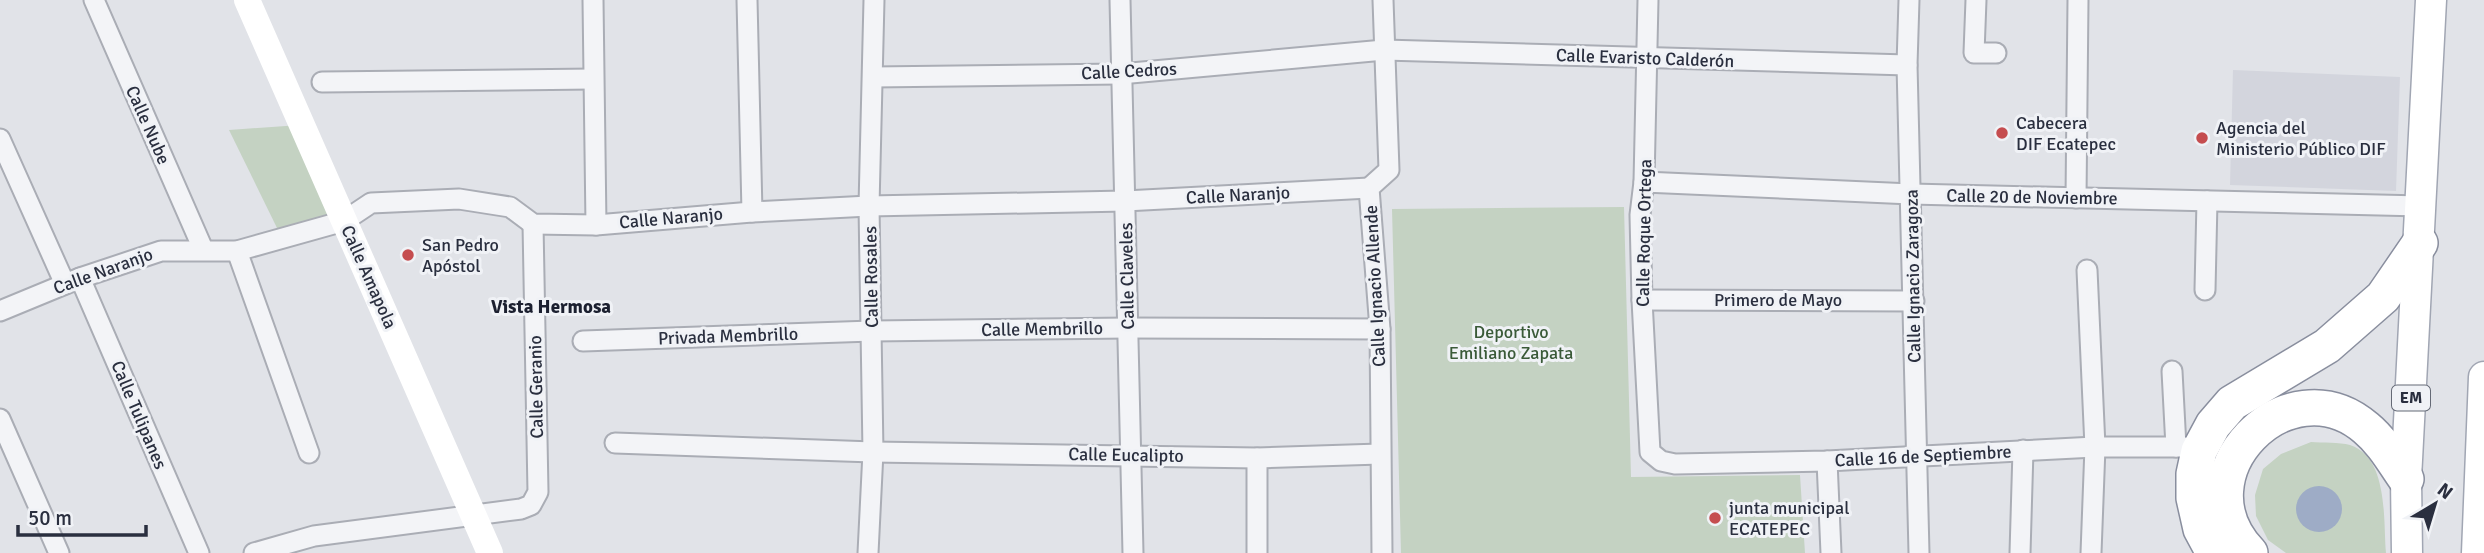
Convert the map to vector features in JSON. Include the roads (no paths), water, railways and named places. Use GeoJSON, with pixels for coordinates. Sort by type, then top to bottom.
{"type":"FeatureCollection","features":[{"type":"Feature","properties":{"kind":"highway"},"geometry":{"type":"LineString","coordinates":[[2214,553],[2201,529],[2193,498],[2194,474],[2199,452],[2213,425],[2232,403],[2327,346],[2384,297],[2420,243]]}},
{"type":"Feature","properties":{"kind":"highway"},"geometry":{"type":"LineString","coordinates":[[2250,553],[2231,524],[2227,504],[2227,481],[2233,460],[2243,444],[2255,430],[2276,416],[2300,410],[2323,410],[2345,416],[2365,427],[2381,443],[2406,479]]}},
{"type":"Feature","properties":{"kind":"main road","name":"EM"},"geometry":{"type":"LineString","coordinates":[[2407,553],[2406,479],[2431,0]]}},
{"type":"Feature","properties":{"kind":"main road"},"geometry":{"type":"LineString","coordinates":[[2477,553],[2484,377]]}},
{"type":"Feature","properties":{"kind":"street","name":"Calle Nube"},"geometry":{"type":"LineString","coordinates":[[94,0],[203,250]]}},
{"type":"Feature","properties":{"kind":"street","name":"Calle Amapola"},"geometry":{"type":"LineString","coordinates":[[247,0],[490,553]]}},
{"type":"Feature","properties":{"kind":"street"},"geometry":{"type":"LineString","coordinates":[[593,0],[596,225]]}},
{"type":"Feature","properties":{"kind":"street"},"geometry":{"type":"LineString","coordinates":[[747,0],[752,212]]}},
{"type":"Feature","properties":{"kind":"street","name":"Calle Rosales"},"geometry":{"type":"LineString","coordinates":[[868,553],[873,452],[869,206],[874,0]]}},
{"type":"Feature","properties":{"kind":"street","name":"Calle Claveles"},"geometry":{"type":"LineString","coordinates":[[1120,0],[1133,553]]}},
{"type":"Feature","properties":{"kind":"street","name":"Calle Ignacio Allende"},"geometry":{"type":"LineString","coordinates":[[1382,553],[1380,328],[1369,188],[1389,170],[1383,0]]}},
{"type":"Feature","properties":{"kind":"street","name":"Calle Roque Ortega"},"geometry":{"type":"LineString","coordinates":[[1648,0],[1644,182],[1640,215],[1642,300],[1650,452],[1661,461]]}},
{"type":"Feature","properties":{"kind":"street","name":"Calle Ignacio Zaragoza"},"geometry":{"type":"LineString","coordinates":[[1909,0],[1907,65],[1919,553]]}},
{"type":"Feature","properties":{"kind":"street"},"geometry":{"type":"LineString","coordinates":[[1976,0],[1974,53],[1996,53]]}},
{"type":"Feature","properties":{"kind":"street"},"geometry":{"type":"LineString","coordinates":[[2076,198],[2078,0]]}},
{"type":"Feature","properties":{"kind":"street","name":"Calle Cedros"},"geometry":{"type":"LineString","coordinates":[[873,77],[1120,74],[1384,50]]}},
{"type":"Feature","properties":{"kind":"street","name":"Calle Evaristo Calderón"},"geometry":{"type":"LineString","coordinates":[[1384,50],[1907,65]]}},
{"type":"Feature","properties":{"kind":"street"},"geometry":{"type":"LineString","coordinates":[[322,82],[593,79]]}},
{"type":"Feature","properties":{"kind":"street","name":"Calle Tulipanes"},"geometry":{"type":"LineString","coordinates":[[0,138],[72,281],[199,553]]}},
{"type":"Feature","properties":{"kind":"street","name":"Calle 20 de Noviembre"},"geometry":{"type":"LineString","coordinates":[[1644,182],[1911,194],[2421,206]]}},
{"type":"Feature","properties":{"kind":"street","name":"Calle Naranjo"},"geometry":{"type":"LineString","coordinates":[[0,312],[72,281],[161,251],[237,251],[344,221],[371,204],[459,200],[510,207],[533,224],[596,225],[752,212],[869,206],[1125,201],[1369,188]]}},
{"type":"Feature","properties":{"kind":"street"},"geometry":{"type":"LineString","coordinates":[[2205,290],[2207,201]]}},
{"type":"Feature","properties":{"kind":"street","name":"Calle Geranio"},"geometry":{"type":"LineString","coordinates":[[472,515],[521,509],[531,505],[538,492],[533,224]]}},
{"type":"Feature","properties":{"kind":"street"},"geometry":{"type":"LineString","coordinates":[[237,251],[309,453]]}},
{"type":"Feature","properties":{"kind":"street"},"geometry":{"type":"LineString","coordinates":[[2087,270],[2095,447],[2091,553]]}},
{"type":"Feature","properties":{"kind":"street","name":"Primero de Mayo"},"geometry":{"type":"LineString","coordinates":[[1642,300],[1914,301]]}},
{"type":"Feature","properties":{"kind":"street","name":"Calle Membrillo"},"geometry":{"type":"LineString","coordinates":[[872,331],[1380,328]]}},
{"type":"Feature","properties":{"kind":"street","name":"Privada Membrillo"},"geometry":{"type":"LineString","coordinates":[[583,341],[872,331]]}},
{"type":"Feature","properties":{"kind":"street","name":"Calle 16 de Septiembre"},"geometry":{"type":"LineString","coordinates":[[1661,461],[1675,464],[1827,461],[2095,447],[2181,447],[2172,372]]}},
{"type":"Feature","properties":{"kind":"street"},"geometry":{"type":"LineString","coordinates":[[0,419],[59,553]]}},
{"type":"Feature","properties":{"kind":"street","name":"Calle Eucalipto"},"geometry":{"type":"LineString","coordinates":[[615,443],[873,452],[1257,457],[1380,454]]}},
{"type":"Feature","properties":{"kind":"street"},"geometry":{"type":"LineString","coordinates":[[2021,553],[2023,450]]}},
{"type":"Feature","properties":{"kind":"street"},"geometry":{"type":"LineString","coordinates":[[1257,457],[1257,553]]}},
{"type":"Feature","properties":{"kind":"street"},"geometry":{"type":"LineString","coordinates":[[1827,461],[1831,553]]}},
{"type":"Feature","properties":{"kind":"street"},"geometry":{"type":"LineString","coordinates":[[254,553],[314,536],[472,515]]}},
{"type":"Feature","properties":{"kind":"water"},"geometry":{"type":"Polygon","coordinates":[[[2319,486],[2335,493],[2342,509],[2335,525],[2319,532],[2303,525],[2296,509],[2303,493],[2319,486]]]}},
{"type":"Feature","properties":{"kind":"place","name":"Cabecera DIF Ecatepec"},"geometry":{"type":"Point","coordinates":[2002,133]}},
{"type":"Feature","properties":{"kind":"place","name":"Agencia del Ministerio Público DIF"},"geometry":{"type":"Point","coordinates":[2202,138]}},
{"type":"Feature","properties":{"kind":"place","name":"San Pedro Apóstol"},"geometry":{"type":"Point","coordinates":[408,255]}},
{"type":"Feature","properties":{"kind":"place","name":"junta municipal ECATEPEC"},"geometry":{"type":"Point","coordinates":[1715,518]}},
{"type":"Feature","properties":{"kind":"district","name":"Vista Hermosa"},"geometry":{"type":"Point","coordinates":[551,307]}},
{"type":"Feature","properties":{"kind":"park label","name":"Deportivo Emiliano Zapata"},"geometry":{"type":"Point","coordinates":[1511,342]}}]}
